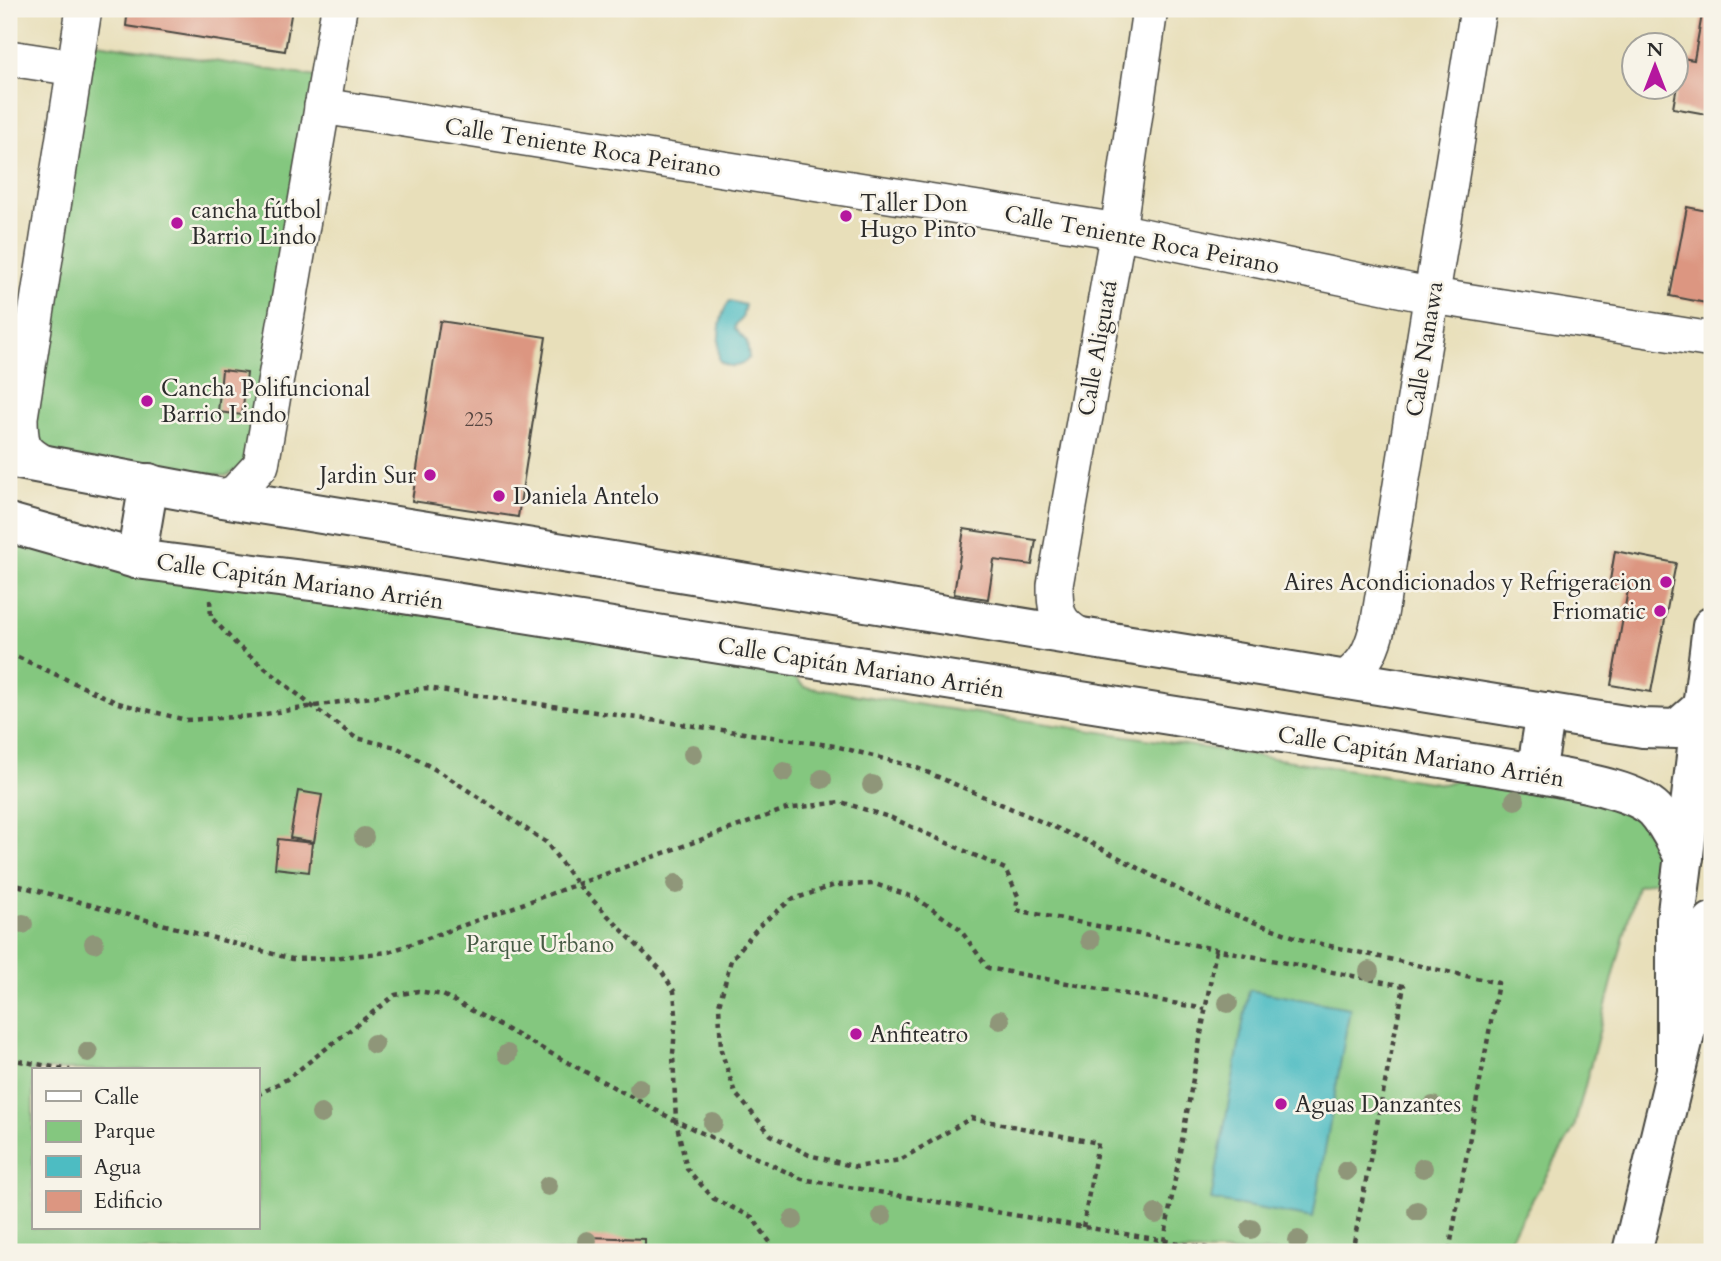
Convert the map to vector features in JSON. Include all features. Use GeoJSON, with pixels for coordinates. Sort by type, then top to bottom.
{"type":"FeatureCollection","features":[{"type":"Feature","properties":{"kind":"street"},"geometry":{"type":"LineString","coordinates":[[84,9],[20,417],[20,436],[29,455],[27,461],[223,498],[1643,728],[1677,729],[1700,709]]}},
{"type":"Feature","properties":{"kind":"street"},"geometry":{"type":"LineString","coordinates":[[223,498],[236,492],[261,465],[339,9]]}},
{"type":"Feature","properties":{"kind":"street","name":"Calle Aliguatá"},"geometry":{"type":"LineString","coordinates":[[1079,635],[1065,627],[1055,608],[1055,585],[1118,231],[1150,9]]}},
{"type":"Feature","properties":{"kind":"street","name":"Calle Nanawa"},"geometry":{"type":"LineString","coordinates":[[1345,678],[1359,670],[1374,640],[1433,296],[1478,9]]}},
{"type":"Feature","properties":{"kind":"street"},"geometry":{"type":"LineString","coordinates":[[9,58],[75,68]]}},
{"type":"Feature","properties":{"kind":"street","name":"Calle Teniente Roca Peirano"},"geometry":{"type":"LineString","coordinates":[[322,106],[1118,231],[1433,296],[1712,340]]}},
{"type":"Feature","properties":{"kind":"street"},"geometry":{"type":"LineString","coordinates":[[136,559],[149,483]]}},
{"type":"Feature","properties":{"kind":"street","name":"Calle Capitán Mariano Arrién"},"geometry":{"type":"LineString","coordinates":[[9,523],[136,559],[359,587],[1536,773],[1633,795],[1653,808],[1665,821],[1684,857]]}},
{"type":"Feature","properties":{"kind":"street"},"geometry":{"type":"LineString","coordinates":[[1676,1067],[1676,920],[1712,626]]}},
{"type":"Feature","properties":{"kind":"street"},"geometry":{"type":"LineString","coordinates":[[1536,773],[1546,712]]}},
{"type":"Feature","properties":{"kind":"street"},"geometry":{"type":"LineString","coordinates":[[1632,1252],[1712,922]]}},
{"type":"Feature","properties":{"kind":"path"},"geometry":{"type":"LineString","coordinates":[[210,596],[211,617],[238,646],[312,706],[356,738],[396,747],[443,774],[546,842],[577,884],[660,969],[674,991],[676,1121],[687,1170],[714,1199],[752,1217],[777,1252]]}},
{"type":"Feature","properties":{"kind":"path"},"geometry":{"type":"LineString","coordinates":[[9,653],[118,703],[186,720],[253,716],[426,688],[835,746],[915,767],[1091,843],[1210,906],[1303,940],[1498,984],[1449,1252]]}},
{"type":"Feature","properties":{"kind":"path"},"geometry":{"type":"LineString","coordinates":[[9,883],[292,959],[333,958],[389,952],[786,809],[841,802],[892,818],[1005,869],[1017,896],[1016,910],[1404,986],[1352,1252]]}},
{"type":"Feature","properties":{"kind":"path"},"geometry":{"type":"LineString","coordinates":[[1083,1227],[1098,1143],[971,1118],[900,1160],[856,1167],[809,1155],[771,1135],[736,1093],[721,1050],[719,1005],[731,960],[760,926],[791,900],[835,885],[875,884],[916,898],[959,928],[988,968],[1205,1009]]}},
{"type":"Feature","properties":{"kind":"path"},"geometry":{"type":"LineString","coordinates":[[1164,1241],[1216,950]]}},
{"type":"Feature","properties":{"kind":"path"},"geometry":{"type":"LineString","coordinates":[[259,1095],[287,1079],[395,996],[418,991],[443,996],[676,1121],[802,1179],[1231,1252]]}},
{"type":"Feature","properties":{"kind":"path"},"geometry":{"type":"LineString","coordinates":[[9,1059],[59,1068]]}},
{"type":"Feature","properties":{"kind":"path"},"geometry":{"type":"LineString","coordinates":[[1480,1249],[1493,1252]]}},
{"type":"Feature","properties":{"kind":"green space"},"geometry":{"type":"Polygon","coordinates":[[[91,42],[317,77],[253,449],[238,469],[226,476],[57,455],[41,442],[35,424],[91,42]]]}},
{"type":"Feature","properties":{"kind":"green space","name":"Parque Urbano"},"geometry":{"type":"Polygon","coordinates":[[[9,535],[788,670],[804,687],[1443,784],[1482,773],[1623,801],[1664,851],[1661,879],[1637,886],[1574,1128],[1502,1252],[9,1252],[9,535]]]}},
{"type":"Feature","properties":{"kind":"water"},"geometry":{"type":"Polygon","coordinates":[[[730,301],[745,305],[742,319],[735,329],[747,342],[749,358],[734,366],[719,360],[721,321],[730,301]]]}},
{"type":"Feature","properties":{"kind":"water","name":"Aguas Danzantes"},"geometry":{"type":"Polygon","coordinates":[[[1249,990],[1350,1008],[1313,1218],[1211,1200],[1249,990]]]}},
{"type":"Feature","properties":{"kind":"building"},"geometry":{"type":"Polygon","coordinates":[[[128,9],[292,9],[285,51],[126,26],[128,9]]]}},
{"type":"Feature","properties":{"kind":"building"},"geometry":{"type":"Polygon","coordinates":[[[1703,9],[1712,9],[1712,115],[1673,108],[1674,102],[1690,102],[1690,59],[1694,60],[1703,9]]]}},
{"type":"Feature","properties":{"kind":"building"},"geometry":{"type":"Polygon","coordinates":[[[1687,207],[1712,212],[1711,304],[1670,296],[1687,207]]]}},
{"type":"Feature","properties":{"kind":"building"},"geometry":{"type":"Polygon","coordinates":[[[440,321],[546,337],[518,517],[412,501],[440,321]]]}},
{"type":"Feature","properties":{"kind":"building"},"geometry":{"type":"Polygon","coordinates":[[[222,370],[247,373],[242,415],[218,412],[222,370]]]}},
{"type":"Feature","properties":{"kind":"building"},"geometry":{"type":"Polygon","coordinates":[[[964,529],[1036,540],[1032,565],[994,560],[988,599],[954,594],[964,529]]]}},
{"type":"Feature","properties":{"kind":"building"},"geometry":{"type":"Polygon","coordinates":[[[1615,551],[1676,563],[1651,692],[1611,685],[1628,590],[1609,586],[1615,551]]]}},
{"type":"Feature","properties":{"kind":"building"},"geometry":{"type":"Polygon","coordinates":[[[298,791],[322,795],[314,842],[290,838],[298,791]]]}},
{"type":"Feature","properties":{"kind":"building"},"geometry":{"type":"Polygon","coordinates":[[[278,839],[312,843],[309,872],[275,868],[278,839]]]}},
{"type":"Feature","properties":{"kind":"building"},"geometry":{"type":"Polygon","coordinates":[[[588,1237],[645,1239],[645,1252],[588,1252],[588,1237]]]}},
{"type":"Feature","properties":{"kind":"place","name":"Taller Don Hugo Pinto"},"geometry":{"type":"Point","coordinates":[846,216]}},
{"type":"Feature","properties":{"kind":"place","name":"cancha fútbol Barrio Lindo"},"geometry":{"type":"Point","coordinates":[177,223]}},
{"type":"Feature","properties":{"kind":"place","name":"Cancha Polifuncional Barrio Lindo"},"geometry":{"type":"Point","coordinates":[147,401]}},
{"type":"Feature","properties":{"kind":"place","name":"Jardin Sur"},"geometry":{"type":"Point","coordinates":[430,475]}},
{"type":"Feature","properties":{"kind":"place","name":"Daniela Antelo"},"geometry":{"type":"Point","coordinates":[499,496]}},
{"type":"Feature","properties":{"kind":"place","name":"Aires Acondicionados y Refrigeracion"},"geometry":{"type":"Point","coordinates":[1666,582]}},
{"type":"Feature","properties":{"kind":"place","name":"Friomatic"},"geometry":{"type":"Point","coordinates":[1660,611]}},
{"type":"Feature","properties":{"kind":"place","name":"Anfiteatro"},"geometry":{"type":"Point","coordinates":[856,1034]}},
{"type":"Feature","properties":{"kind":"place","name":"Aguas Danzantes"},"geometry":{"type":"Point","coordinates":[1281,1104]}}]}
